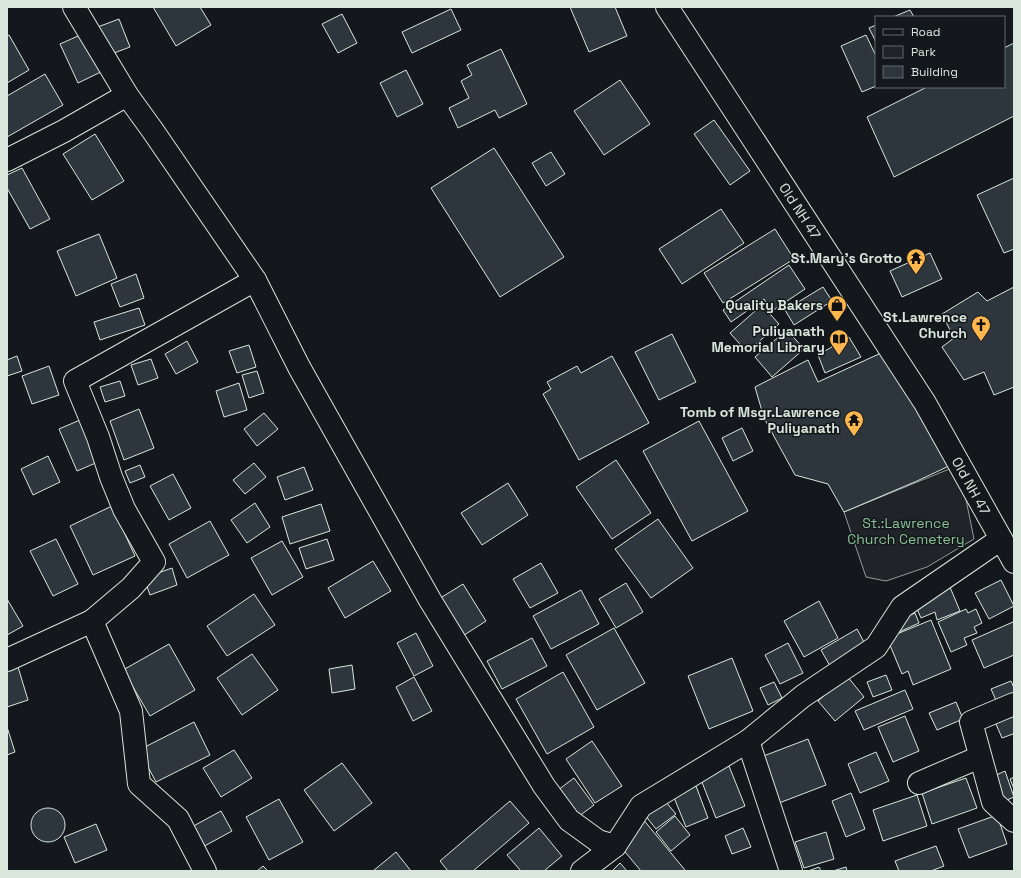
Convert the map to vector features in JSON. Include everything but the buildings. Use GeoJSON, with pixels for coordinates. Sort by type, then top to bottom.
{"type":"FeatureCollection","features":[{"type":"Feature","properties":{"kind":"street"},"geometry":{"type":"LineString","coordinates":[[74,7],[127,95],[255,280],[299,367],[426,593],[544,786],[569,820],[598,842],[615,846]]}},
{"type":"Feature","properties":{"kind":"street","name":"Old NH 47"},"geometry":{"type":"LineString","coordinates":[[667,7],[925,403],[1014,562]]}},
{"type":"Feature","properties":{"kind":"street"},"geometry":{"type":"LineString","coordinates":[[7,160],[64,131],[127,95]]}},
{"type":"Feature","properties":{"kind":"street"},"geometry":{"type":"LineString","coordinates":[[7,660],[92,621],[132,588],[154,562],[124,510],[98,438],[74,381],[255,280]]}},
{"type":"Feature","properties":{"kind":"street"},"geometry":{"type":"LineString","coordinates":[[582,871],[615,846],[640,806],[748,741],[803,696],[876,647],[902,607],[1001,539]]}},
{"type":"Feature","properties":{"kind":"street"},"geometry":{"type":"LineString","coordinates":[[92,621],[132,711],[140,784],[178,819],[205,871]]}},
{"type":"Feature","properties":{"kind":"street"},"geometry":{"type":"LineString","coordinates":[[1014,704],[971,722],[993,802],[1014,821]]}},
{"type":"Feature","properties":{"kind":"street"},"geometry":{"type":"LineString","coordinates":[[748,741],[791,871]]}},
{"type":"Feature","properties":{"kind":"street"},"geometry":{"type":"LineString","coordinates":[[918,783],[980,757]]}},
{"type":"Feature","properties":{"kind":"green space","name":"St.:Lawrence Church Cemetery"},"geometry":{"type":"Polygon","coordinates":[[[959,465],[974,539],[927,567],[886,581],[866,577],[844,512],[959,465]]]}},
{"type":"Feature","properties":{"kind":"place","name":"St.Mary's Grotto"},"geometry":{"type":"Point","coordinates":[916,275]}},
{"type":"Feature","properties":{"kind":"place","name":"Quality Bakers"},"geometry":{"type":"Point","coordinates":[837,322]}},
{"type":"Feature","properties":{"kind":"place","name":"St.Lawrence Church"},"geometry":{"type":"Point","coordinates":[981,342]}},
{"type":"Feature","properties":{"kind":"place","name":"Puliyanath Memorial Library"},"geometry":{"type":"Point","coordinates":[839,356]}},
{"type":"Feature","properties":{"kind":"place","name":"Tomb of Msgr.Lawrence Puliyanath"},"geometry":{"type":"Point","coordinates":[854,437]}}]}
